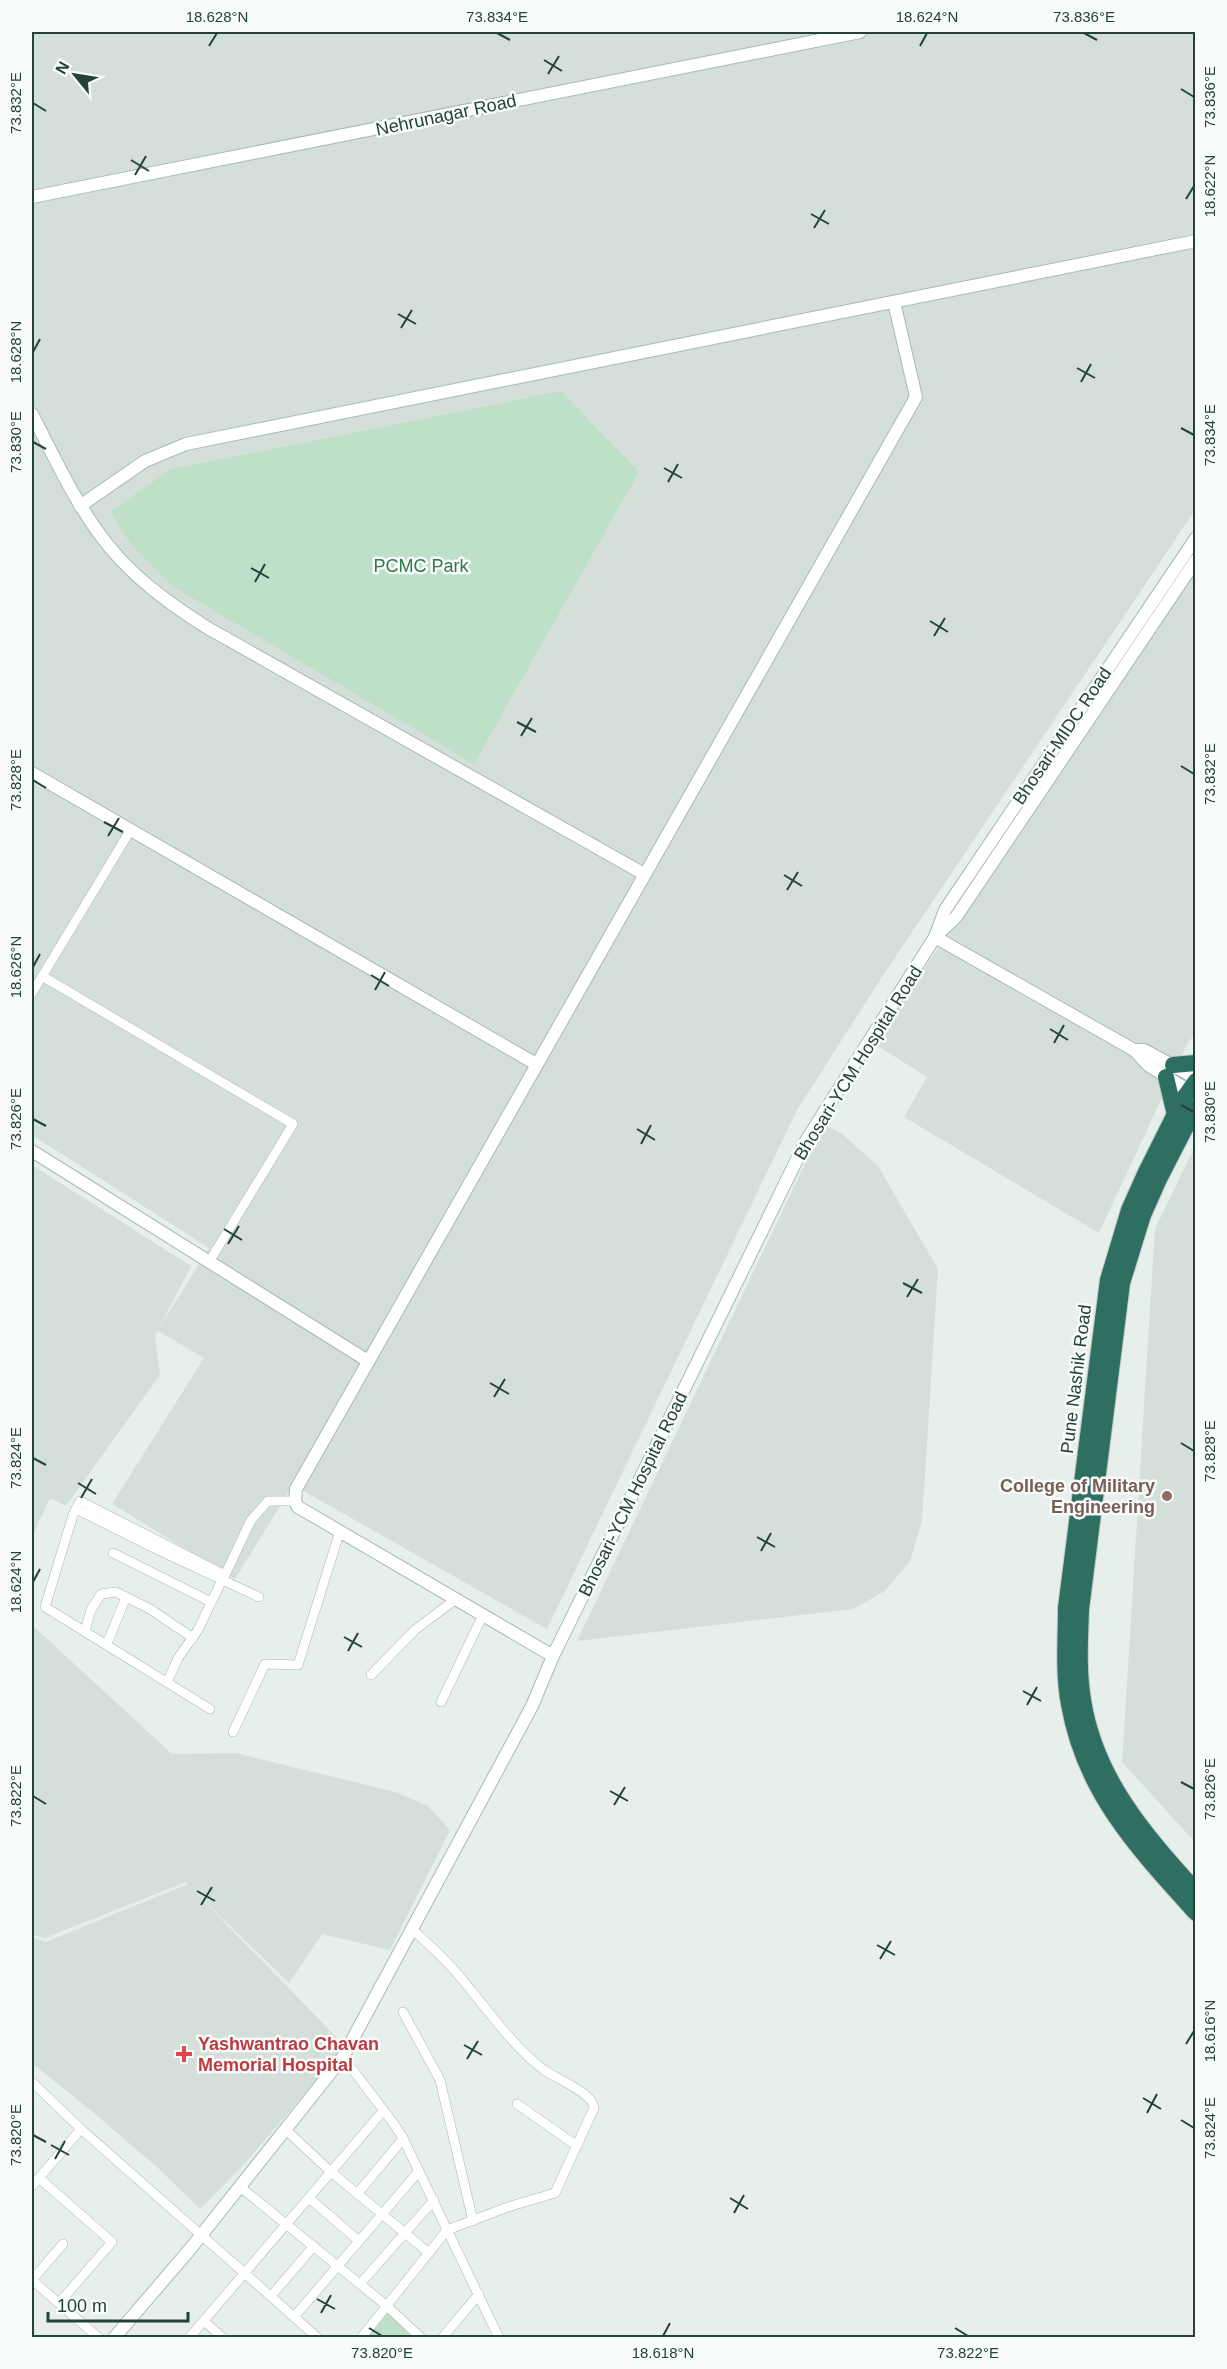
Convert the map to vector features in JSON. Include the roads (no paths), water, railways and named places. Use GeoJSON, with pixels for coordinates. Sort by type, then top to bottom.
{"type":"FeatureCollection","features":[{"type":"Feature","properties":{"kind":"highway"},"geometry":{"type":"LineString","coordinates":[[1175,1114],[1170,1071],[1196,1063]]}},
{"type":"Feature","properties":{"kind":"highway","name":"Pune Nashik Road"},"geometry":{"type":"LineString","coordinates":[[1194,1086],[1175,1114],[1146,1172],[1130,1210],[1108,1280],[1066,1608],[1065,1659],[1069,1704],[1083,1755],[1100,1793],[1122,1829],[1196,1912]]}},
{"type":"Feature","properties":{"kind":"highway","name":"Pune Nashik Road"},"geometry":{"type":"LineString","coordinates":[[1196,1107],[1143,1215],[1122,1283],[1081,1609],[1080,1658],[1083,1701],[1097,1750],[1113,1786],[1134,1820],[1196,1891]]}},
{"type":"Feature","properties":{"kind":"street","name":"Nehrunagar Road"},"geometry":{"type":"LineString","coordinates":[[32,197],[860,32]]}},
{"type":"Feature","properties":{"kind":"street"},"geometry":{"type":"LineString","coordinates":[[80,506],[145,461],[186,444],[1196,242]]}},
{"type":"Feature","properties":{"kind":"street"},"geometry":{"type":"LineString","coordinates":[[553,1656],[298,1507],[294,1495],[298,1484],[916,397],[894,302]]}},
{"type":"Feature","properties":{"kind":"street"},"geometry":{"type":"LineString","coordinates":[[32,414],[80,506],[102,538],[138,577],[194,619],[644,874]]}},
{"type":"Feature","properties":{"kind":"street","name":"Bhosari-MIDC Road"},"geometry":{"type":"LineString","coordinates":[[935,937],[945,910],[1196,538]]}},
{"type":"Feature","properties":{"kind":"street","name":"Bhosari-MIDC Road"},"geometry":{"type":"LineString","coordinates":[[935,937],[956,917],[1196,560]]}},
{"type":"Feature","properties":{"kind":"street"},"geometry":{"type":"LineString","coordinates":[[32,773],[536,1064]]}},
{"type":"Feature","properties":{"kind":"street"},"geometry":{"type":"LineString","coordinates":[[32,993],[130,831]]}},
{"type":"Feature","properties":{"kind":"street"},"geometry":{"type":"LineString","coordinates":[[935,937],[1134,1050],[1144,1050],[1170,1071],[1194,1086]]}},
{"type":"Feature","properties":{"kind":"street","name":"Bhosari-YCM Hospital Road"},"geometry":{"type":"LineString","coordinates":[[201,2234],[343,2057],[532,1706],[553,1656],[807,1141],[935,937]]}},
{"type":"Feature","properties":{"kind":"street"},"geometry":{"type":"LineString","coordinates":[[42,976],[293,1124],[209,1262]]}},
{"type":"Feature","properties":{"kind":"street"},"geometry":{"type":"LineString","coordinates":[[32,1151],[368,1361]]}},
{"type":"Feature","properties":{"kind":"street"},"geometry":{"type":"LineString","coordinates":[[210,1709],[45,1607],[76,1509],[80,1501],[223,1577],[260,1594]]}},
{"type":"Feature","properties":{"kind":"street"},"geometry":{"type":"LineString","coordinates":[[167,1682],[178,1658],[193,1638],[251,1520],[268,1501],[295,1501]]}},
{"type":"Feature","properties":{"kind":"street"},"geometry":{"type":"LineString","coordinates":[[233,1732],[266,1664],[298,1665],[340,1531]]}},
{"type":"Feature","properties":{"kind":"street"},"geometry":{"type":"LineString","coordinates":[[113,1553],[211,1602]]}},
{"type":"Feature","properties":{"kind":"street"},"geometry":{"type":"LineString","coordinates":[[86,1631],[91,1610],[101,1594],[116,1592],[150,1609],[193,1638]]}},
{"type":"Feature","properties":{"kind":"street"},"geometry":{"type":"LineString","coordinates":[[107,1644],[126,1597]]}},
{"type":"Feature","properties":{"kind":"street"},"geometry":{"type":"LineString","coordinates":[[371,1675],[415,1630],[456,1599]]}},
{"type":"Feature","properties":{"kind":"street"},"geometry":{"type":"LineString","coordinates":[[441,1702],[483,1615]]}},
{"type":"Feature","properties":{"kind":"street"},"geometry":{"type":"LineString","coordinates":[[361,2337],[447,2230],[555,2193],[593,2112],[594,2104],[592,2100],[545,2071],[534,2061],[493,2018],[456,1972],[412,1929]]}},
{"type":"Feature","properties":{"kind":"street"},"geometry":{"type":"LineString","coordinates":[[403,2012],[440,2080],[473,2221]]}},
{"type":"Feature","properties":{"kind":"street"},"geometry":{"type":"LineString","coordinates":[[343,2057],[403,2139],[497,2333],[489,2337]]}},
{"type":"Feature","properties":{"kind":"street"},"geometry":{"type":"LineString","coordinates":[[32,2082],[81,2129],[318,2337]]}},
{"type":"Feature","properties":{"kind":"street"},"geometry":{"type":"LineString","coordinates":[[517,2104],[577,2146]]}},
{"type":"Feature","properties":{"kind":"street"},"geometry":{"type":"LineString","coordinates":[[189,2337],[383,2111]]}},
{"type":"Feature","properties":{"kind":"street"},"geometry":{"type":"LineString","coordinates":[[32,2186],[81,2129]]}},
{"type":"Feature","properties":{"kind":"street"},"geometry":{"type":"LineString","coordinates":[[285,2129],[330,2171],[429,2253]]}},
{"type":"Feature","properties":{"kind":"street"},"geometry":{"type":"LineString","coordinates":[[357,2194],[403,2139]]}},
{"type":"Feature","properties":{"kind":"street"},"geometry":{"type":"LineString","coordinates":[[294,2317],[419,2171]]}},
{"type":"Feature","properties":{"kind":"street"},"geometry":{"type":"LineString","coordinates":[[39,2178],[112,2242],[59,2303]]}},
{"type":"Feature","properties":{"kind":"street"},"geometry":{"type":"LineString","coordinates":[[240,2186],[338,2265],[421,2337]]}},
{"type":"Feature","properties":{"kind":"street"},"geometry":{"type":"LineString","coordinates":[[309,2198],[359,2241]]}},
{"type":"Feature","properties":{"kind":"street"},"geometry":{"type":"LineString","coordinates":[[360,2284],[434,2200]]}},
{"type":"Feature","properties":{"kind":"street"},"geometry":{"type":"LineString","coordinates":[[114,2337],[201,2234]]}},
{"type":"Feature","properties":{"kind":"street"},"geometry":{"type":"LineString","coordinates":[[63,2244],[32,2280],[99,2337]]}},
{"type":"Feature","properties":{"kind":"street"},"geometry":{"type":"LineString","coordinates":[[271,2296],[314,2246]]}},
{"type":"Feature","properties":{"kind":"street"},"geometry":{"type":"LineString","coordinates":[[442,2337],[479,2294]]}},
{"type":"Feature","properties":{"kind":"street"},"geometry":{"type":"LineString","coordinates":[[204,2321],[223,2337]]}},
{"type":"Feature","properties":{"kind":"place","name":"College of Military Engineering"},"geometry":{"type":"Point","coordinates":[1167,1496]}},
{"type":"Feature","properties":{"kind":"place","name":"Yashwantrao Chavan Memorial Hospital"},"geometry":{"type":"Point","coordinates":[184,2054]}},
{"type":"Feature","properties":{"kind":"park label","name":"PCMC Park"},"geometry":{"type":"Point","coordinates":[421,566]}}]}
